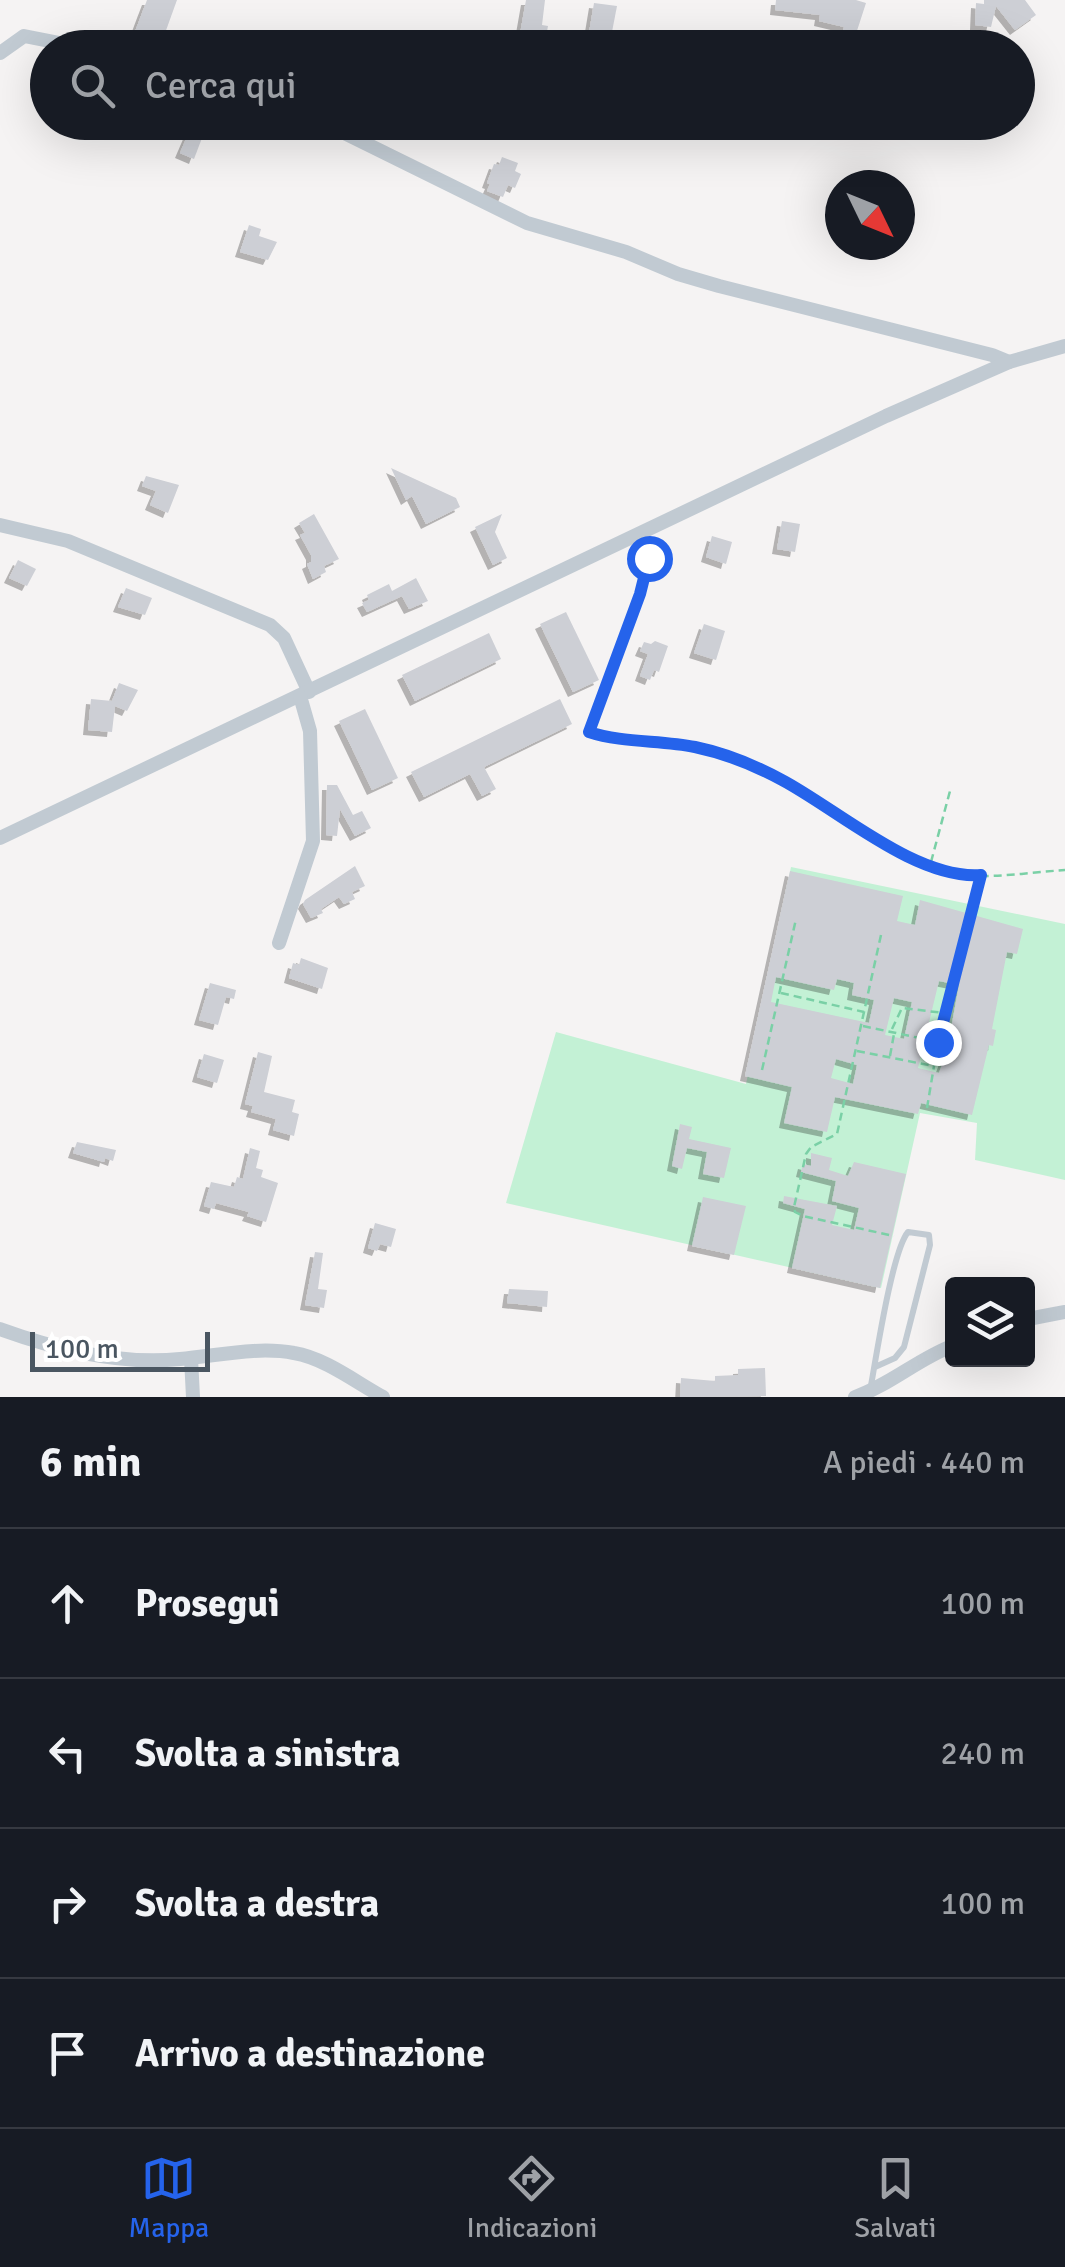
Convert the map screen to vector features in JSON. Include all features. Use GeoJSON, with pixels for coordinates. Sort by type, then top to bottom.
{"type":"FeatureCollection","features":[{"type":"Feature","properties":{"kind":"street"},"geometry":{"type":"LineString","coordinates":[[0,52],[24,36],[30,37]]}},
{"type":"Feature","properties":{"kind":"street"},"geometry":{"type":"LineString","coordinates":[[359,140],[527,223],[626,252],[719,286],[992,354],[1009,362]]}},
{"type":"Feature","properties":{"kind":"street"},"geometry":{"type":"LineString","coordinates":[[0,838],[886,416],[1009,362],[1065,346]]}},
{"type":"Feature","properties":{"kind":"street"},"geometry":{"type":"LineString","coordinates":[[0,525],[68,541],[270,625],[284,638],[304,694],[310,731],[313,841],[279,944]]}},
{"type":"Feature","properties":{"kind":"street"},"geometry":{"type":"LineString","coordinates":[[1035,1318],[1065,1312]]}},
{"type":"Feature","properties":{"kind":"street"},"geometry":{"type":"LineString","coordinates":[[0,1329],[32,1341],[110,1357],[298,1353],[383,1397]]}},
{"type":"Feature","properties":{"kind":"street"},"geometry":{"type":"LineString","coordinates":[[862,1394],[945,1349]]}},
{"type":"Feature","properties":{"kind":"street"},"geometry":{"type":"LineString","coordinates":[[192,1358],[193,1397]]}},
{"type":"Feature","properties":{"kind":"lane"},"geometry":{"type":"LineString","coordinates":[[862,1394],[874,1367],[902,1239],[908,1232],[924,1233],[929,1235],[930,1245],[904,1347],[896,1358],[874,1367]]}},
{"type":"Feature","properties":{"kind":"path"},"geometry":{"type":"LineString","coordinates":[[650,530],[649,558],[640,594],[589,732],[698,747],[741,762],[782,780],[866,833],[930,864],[970,876],[1065,870]]}},
{"type":"Feature","properties":{"kind":"path"},"geometry":{"type":"LineString","coordinates":[[930,864],[950,791]]}},
{"type":"Feature","properties":{"kind":"path"},"geometry":{"type":"LineString","coordinates":[[927,1108],[938,1042],[981,875]]}},
{"type":"Feature","properties":{"kind":"path"},"geometry":{"type":"LineString","coordinates":[[762,1070],[796,919]]}},
{"type":"Feature","properties":{"kind":"path"},"geometry":{"type":"LineString","coordinates":[[882,935],[837,1134],[811,1147],[806,1154],[795,1212],[902,1239]]}},
{"type":"Feature","properties":{"kind":"path"},"geometry":{"type":"LineString","coordinates":[[780,993],[864,1012]]}},
{"type":"Feature","properties":{"kind":"path"},"geometry":{"type":"LineString","coordinates":[[890,1058],[893,1032],[902,1008],[945,1013]]}},
{"type":"Feature","properties":{"kind":"path"},"geometry":{"type":"LineString","coordinates":[[861,1025],[938,1042]]}},
{"type":"Feature","properties":{"kind":"path"},"geometry":{"type":"LineString","coordinates":[[856,1051],[934,1066]]}},
{"type":"Feature","properties":{"kind":"green space"},"geometry":{"type":"Polygon","coordinates":[[[791,867],[1065,924],[1065,1180],[975,1160],[977,1123],[920,1113],[881,1288],[506,1203],[556,1032],[746,1084],[791,867]]]}},
{"type":"Feature","properties":{"kind":"building"},"geometry":{"type":"Polygon","coordinates":[[[147,0],[177,0],[166,30],[136,30],[147,0]]]}},
{"type":"Feature","properties":{"kind":"building"},"geometry":{"type":"Polygon","coordinates":[[[526,0],[545,0],[542,25],[548,26],[547,30],[521,30],[526,0]]]}},
{"type":"Feature","properties":{"kind":"building"},"geometry":{"type":"Polygon","coordinates":[[[776,0],[866,3],[857,30],[843,30],[844,27],[819,21],[820,15],[775,10],[776,0]]]}},
{"type":"Feature","properties":{"kind":"building"},"geometry":{"type":"Polygon","coordinates":[[[984,0],[1025,0],[1036,15],[1015,30],[996,6],[991,27],[975,25],[976,3],[984,4],[984,0]]]}},
{"type":"Feature","properties":{"kind":"building"},"geometry":{"type":"Polygon","coordinates":[[[594,3],[617,6],[612,30],[590,30],[594,3]]]}},
{"type":"Feature","properties":{"kind":"building"},"geometry":{"type":"Polygon","coordinates":[[[186,140],[201,140],[194,159],[180,153],[186,140]]]}},
{"type":"Feature","properties":{"kind":"building"},"geometry":{"type":"Polygon","coordinates":[[[502,157],[518,163],[515,171],[521,174],[515,188],[508,185],[503,197],[487,191],[494,164],[499,165],[502,157]]]}},
{"type":"Feature","properties":{"kind":"building"},"geometry":{"type":"Polygon","coordinates":[[[249,225],[261,229],[259,236],[277,242],[268,260],[240,252],[249,225]]]}},
{"type":"Feature","properties":{"kind":"building"},"geometry":{"type":"Polygon","coordinates":[[[391,468],[456,498],[460,507],[426,524],[412,496],[406,500],[391,468]]]}},
{"type":"Feature","properties":{"kind":"building"},"geometry":{"type":"Polygon","coordinates":[[[146,476],[179,485],[168,513],[150,505],[156,491],[142,486],[146,476]]]}},
{"type":"Feature","properties":{"kind":"building"},"geometry":{"type":"Polygon","coordinates":[[[314,514],[339,559],[324,566],[326,572],[313,579],[307,564],[311,555],[300,535],[305,533],[299,523],[314,514]]]}},
{"type":"Feature","properties":{"kind":"building"},"geometry":{"type":"Polygon","coordinates":[[[502,514],[495,532],[507,558],[493,565],[475,527],[502,514]]]}},
{"type":"Feature","properties":{"kind":"building"},"geometry":{"type":"Polygon","coordinates":[[[782,521],[800,524],[795,552],[777,549],[782,521]]]}},
{"type":"Feature","properties":{"kind":"building"},"geometry":{"type":"Polygon","coordinates":[[[712,536],[732,542],[726,564],[706,557],[712,536]]]}},
{"type":"Feature","properties":{"kind":"building"},"geometry":{"type":"Polygon","coordinates":[[[18,560],[36,569],[27,586],[9,578],[18,560]]]}},
{"type":"Feature","properties":{"kind":"building"},"geometry":{"type":"Polygon","coordinates":[[[416,578],[428,601],[409,609],[402,596],[367,612],[362,603],[369,600],[367,595],[389,584],[392,591],[416,578]]]}},
{"type":"Feature","properties":{"kind":"building"},"geometry":{"type":"Polygon","coordinates":[[[126,588],[152,598],[145,615],[118,607],[126,588]]]}},
{"type":"Feature","properties":{"kind":"building"},"geometry":{"type":"Polygon","coordinates":[[[566,612],[599,680],[573,692],[540,624],[566,612]]]}},
{"type":"Feature","properties":{"kind":"building"},"geometry":{"type":"Polygon","coordinates":[[[704,624],[725,631],[716,660],[694,653],[704,624]]]}},
{"type":"Feature","properties":{"kind":"building"},"geometry":{"type":"Polygon","coordinates":[[[489,633],[501,659],[415,701],[402,675],[489,633]]]}},
{"type":"Feature","properties":{"kind":"building"},"geometry":{"type":"Polygon","coordinates":[[[644,642],[668,646],[659,672],[654,670],[650,680],[640,676],[648,654],[640,651],[644,642]]]}},
{"type":"Feature","properties":{"kind":"building"},"geometry":{"type":"Polygon","coordinates":[[[119,683],[138,690],[127,711],[115,706],[112,732],[88,730],[91,699],[112,701],[119,683]]]}},
{"type":"Feature","properties":{"kind":"building"},"geometry":{"type":"Polygon","coordinates":[[[560,699],[572,724],[484,767],[496,789],[482,796],[470,774],[424,797],[411,772],[560,699]]]}},
{"type":"Feature","properties":{"kind":"building"},"geometry":{"type":"Polygon","coordinates":[[[365,709],[398,778],[372,790],[339,721],[365,709]]]}},
{"type":"Feature","properties":{"kind":"building"},"geometry":{"type":"Polygon","coordinates":[[[327,785],[337,785],[353,815],[362,811],[371,828],[355,836],[340,809],[337,836],[326,835],[327,785]]]}},
{"type":"Feature","properties":{"kind":"building"},"geometry":{"type":"Polygon","coordinates":[[[355,866],[365,886],[352,892],[355,899],[344,904],[339,897],[321,909],[323,913],[311,918],[303,904],[305,900],[355,866]]]}},
{"type":"Feature","properties":{"kind":"building"},"geometry":{"type":"Polygon","coordinates":[[[790,871],[903,896],[897,921],[915,925],[920,900],[1023,929],[1017,954],[1007,952],[992,1029],[996,1030],[993,1046],[989,1045],[972,1115],[921,1103],[918,1114],[835,1097],[827,1132],[784,1123],[792,1087],[745,1076],[790,871]],[[776,977],[771,1002],[869,1023],[874,1000],[852,995],[854,983],[837,979],[834,990],[776,977]],[[939,981],[918,1068],[939,1073],[959,985],[939,981]],[[894,998],[885,1035],[904,1039],[912,1002],[894,998]],[[836,1059],[831,1078],[853,1084],[857,1065],[836,1059]]]}},
{"type":"Feature","properties":{"kind":"building"},"geometry":{"type":"Polygon","coordinates":[[[301,958],[328,968],[322,989],[289,978],[293,963],[299,965],[301,958]]]}},
{"type":"Feature","properties":{"kind":"building"},"geometry":{"type":"Polygon","coordinates":[[[210,983],[236,990],[234,999],[226,997],[218,1025],[199,1020],[210,983]]]}},
{"type":"Feature","properties":{"kind":"building"},"geometry":{"type":"Polygon","coordinates":[[[258,1052],[272,1056],[264,1092],[295,1100],[292,1112],[299,1114],[294,1136],[273,1130],[276,1119],[251,1112],[253,1106],[245,1104],[258,1052]]]}},
{"type":"Feature","properties":{"kind":"building"},"geometry":{"type":"Polygon","coordinates":[[[204,1054],[224,1060],[217,1083],[197,1077],[204,1054]]]}},
{"type":"Feature","properties":{"kind":"building"},"geometry":{"type":"Polygon","coordinates":[[[680,1124],[692,1127],[689,1139],[731,1148],[724,1178],[703,1174],[707,1152],[687,1148],[682,1169],[672,1166],[680,1124]]]}},
{"type":"Feature","properties":{"kind":"building"},"geometry":{"type":"Polygon","coordinates":[[[77,1142],[116,1150],[113,1161],[73,1153],[77,1142]]]}},
{"type":"Feature","properties":{"kind":"building"},"geometry":{"type":"Polygon","coordinates":[[[250,1148],[260,1151],[256,1168],[263,1170],[261,1177],[278,1183],[266,1222],[247,1216],[249,1212],[216,1203],[214,1209],[204,1206],[211,1182],[234,1187],[237,1177],[243,1179],[250,1148]]]}},
{"type":"Feature","properties":{"kind":"building"},"geometry":{"type":"Polygon","coordinates":[[[811,1153],[832,1158],[829,1170],[848,1176],[854,1162],[906,1174],[880,1288],[792,1268],[805,1209],[783,1203],[784,1196],[837,1206],[832,1225],[854,1230],[859,1208],[832,1201],[836,1181],[801,1172],[803,1164],[811,1166],[811,1153]]]}},
{"type":"Feature","properties":{"kind":"building"},"geometry":{"type":"Polygon","coordinates":[[[703,1197],[746,1206],[734,1255],[692,1246],[703,1197]]]}},
{"type":"Feature","properties":{"kind":"building"},"geometry":{"type":"Polygon","coordinates":[[[375,1223],[396,1229],[391,1247],[380,1244],[377,1251],[368,1248],[375,1223]]]}},
{"type":"Feature","properties":{"kind":"building"},"geometry":{"type":"Polygon","coordinates":[[[315,1252],[323,1253],[318,1289],[327,1290],[324,1308],[305,1305],[315,1252]]]}},
{"type":"Feature","properties":{"kind":"building"},"geometry":{"type":"Polygon","coordinates":[[[509,1289],[548,1291],[547,1307],[507,1303],[509,1289]]]}},
{"type":"Feature","properties":{"kind":"building"},"geometry":{"type":"Polygon","coordinates":[[[765,1368],[766,1396],[680,1397],[681,1378],[715,1381],[715,1376],[738,1375],[738,1369],[765,1368]]]}},
{"type":"Feature","properties":{"kind":"route"},"geometry":{"type":"LineString","coordinates":[[649,558],[640,594],[589,732],[698,747],[741,762],[782,780],[914,859],[970,876],[981,875],[938,1042]]}}]}
